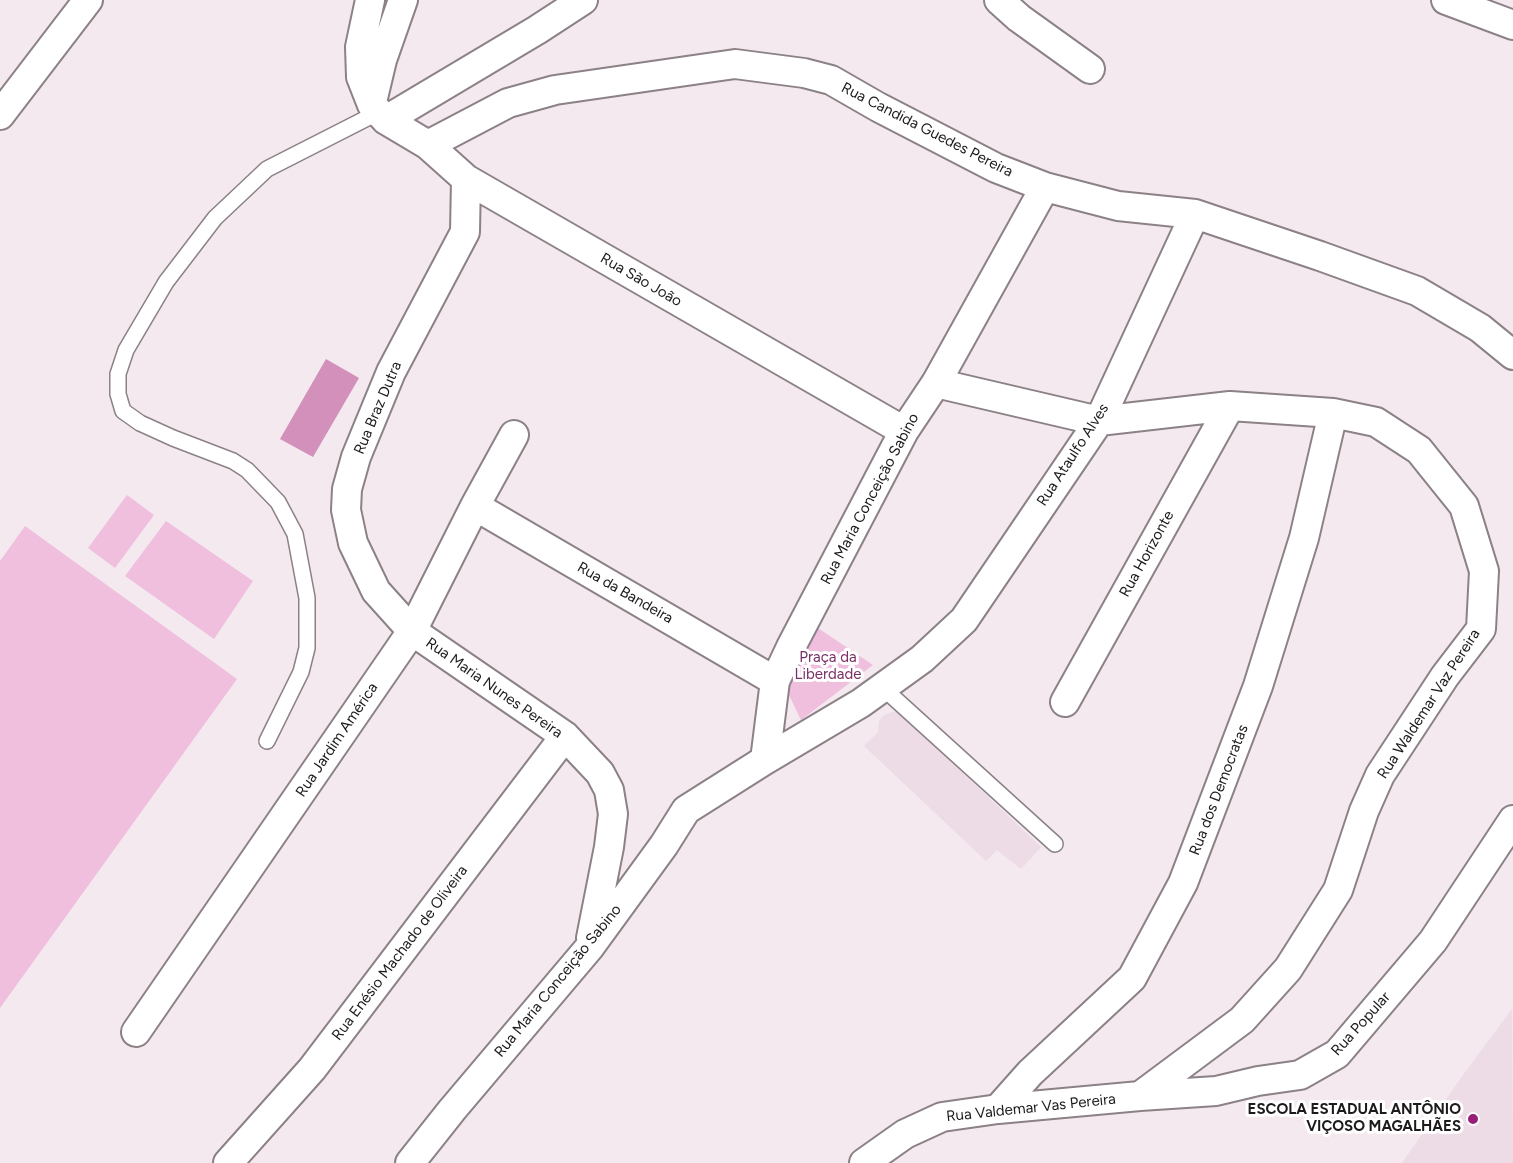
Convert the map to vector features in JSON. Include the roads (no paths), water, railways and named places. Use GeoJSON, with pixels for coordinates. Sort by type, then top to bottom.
{"type":"FeatureCollection","features":[{"type":"Feature","properties":{"kind":"street"},"geometry":{"type":"LineString","coordinates":[[0,115],[88,0]]}},
{"type":"Feature","properties":{"kind":"street"},"geometry":{"type":"LineString","coordinates":[[369,0],[360,47],[361,77],[379,112]]}},
{"type":"Feature","properties":{"kind":"street"},"geometry":{"type":"LineString","coordinates":[[379,112],[382,60],[403,0]]}},
{"type":"Feature","properties":{"kind":"street"},"geometry":{"type":"LineString","coordinates":[[537,30],[544,0]]}},
{"type":"Feature","properties":{"kind":"street"},"geometry":{"type":"LineString","coordinates":[[379,112],[537,30],[583,0]]}},
{"type":"Feature","properties":{"kind":"street"},"geometry":{"type":"LineString","coordinates":[[999,0],[1019,18],[1090,69]]}},
{"type":"Feature","properties":{"kind":"street"},"geometry":{"type":"LineString","coordinates":[[1446,0],[1513,25]]}},
{"type":"Feature","properties":{"kind":"street","name":"Rua Candida Guedes Pereira"},"geometry":{"type":"LineString","coordinates":[[428,145],[508,103],[555,90],[735,64],[804,73],[831,80],[996,168],[1045,187],[1118,206],[1195,214],[1417,291],[1480,328],[1513,355]]}},
{"type":"Feature","properties":{"kind":"street","name":"Rua São João"},"geometry":{"type":"LineString","coordinates":[[379,112],[428,145],[466,179],[904,430]]}},
{"type":"Feature","properties":{"kind":"street","name":"Rua Braz Dutra"},"geometry":{"type":"LineString","coordinates":[[412,631],[376,591],[353,543],[346,510],[347,489],[356,457],[391,372],[465,232],[466,179]]}},
{"type":"Feature","properties":{"kind":"street","name":"Rua Maria Conceição Sabino"},"geometry":{"type":"LineString","coordinates":[[765,760],[775,681],[791,646],[904,430],[936,383],[1045,187]]}},
{"type":"Feature","properties":{"kind":"street","name":"Rua Ataulfo Alves"},"geometry":{"type":"LineString","coordinates":[[964,620],[1099,421],[1195,214]]}},
{"type":"Feature","properties":{"kind":"street","name":"Rua Waldemar Vaz Pereira"},"geometry":{"type":"LineString","coordinates":[[936,383],[1099,421],[1230,406],[1333,413],[1376,422],[1419,450],[1464,506],[1484,571],[1481,629],[1445,676],[1380,775],[1364,812],[1338,890],[1288,969],[1242,1020],[1140,1096]]}},
{"type":"Feature","properties":{"kind":"street","name":"Rua Horizonte"},"geometry":{"type":"LineString","coordinates":[[1065,702],[1230,406]]}},
{"type":"Feature","properties":{"kind":"street","name":"Rua dos Democratas"},"geometry":{"type":"LineString","coordinates":[[998,1109],[1030,1072],[1132,978],[1183,882],[1258,686],[1304,538],[1333,413]]}},
{"type":"Feature","properties":{"kind":"street","name":"Rua Jardim América"},"geometry":{"type":"LineString","coordinates":[[136,1032],[412,631],[475,506],[514,435]]}},
{"type":"Feature","properties":{"kind":"street","name":"Rua da Bandeira"},"geometry":{"type":"LineString","coordinates":[[475,506],[775,681]]}},
{"type":"Feature","properties":{"kind":"street","name":"Rua Maria Conceição Sabino"},"geometry":{"type":"LineString","coordinates":[[410,1163],[589,948],[664,845],[686,810],[861,703],[922,659],[964,620]]}},
{"type":"Feature","properties":{"kind":"street","name":"Rua Maria Nunes Pereira"},"geometry":{"type":"LineString","coordinates":[[412,631],[565,736],[600,773],[609,790],[613,814],[609,848],[589,948]]}},
{"type":"Feature","properties":{"kind":"street","name":"Rua Enésio Machado de Oliveira"},"geometry":{"type":"LineString","coordinates":[[228,1163],[312,1069],[565,736]]}},
{"type":"Feature","properties":{"kind":"street","name":"Rua Popular"},"geometry":{"type":"LineString","coordinates":[[1140,1096],[1216,1091],[1258,1081],[1300,1075],[1337,1054],[1433,940],[1511,834]]}},
{"type":"Feature","properties":{"kind":"street","name":"Rua Valdemar Vas Pereira"},"geometry":{"type":"LineString","coordinates":[[864,1163],[905,1134],[942,1117],[998,1109],[1140,1096]]}},
{"type":"Feature","properties":{"kind":"lane"},"geometry":{"type":"LineString","coordinates":[[267,741],[301,672],[307,648],[308,598],[295,534],[278,502],[247,470],[233,461],[148,427],[123,411],[118,394],[118,374],[126,350],[166,282],[214,218],[267,170],[379,112]]}},
{"type":"Feature","properties":{"kind":"lane"},"geometry":{"type":"LineString","coordinates":[[882,687],[1055,844]]}},
{"type":"Feature","properties":{"kind":"place","name":"ESCOLA ESTADUAL ANTÔNIO VIÇOSO MAGALHÃES"},"geometry":{"type":"Point","coordinates":[1473,1119]}},
{"type":"Feature","properties":{"kind":"park label","name":"Praça da Liberdade"},"geometry":{"type":"Point","coordinates":[828,666]}}]}
